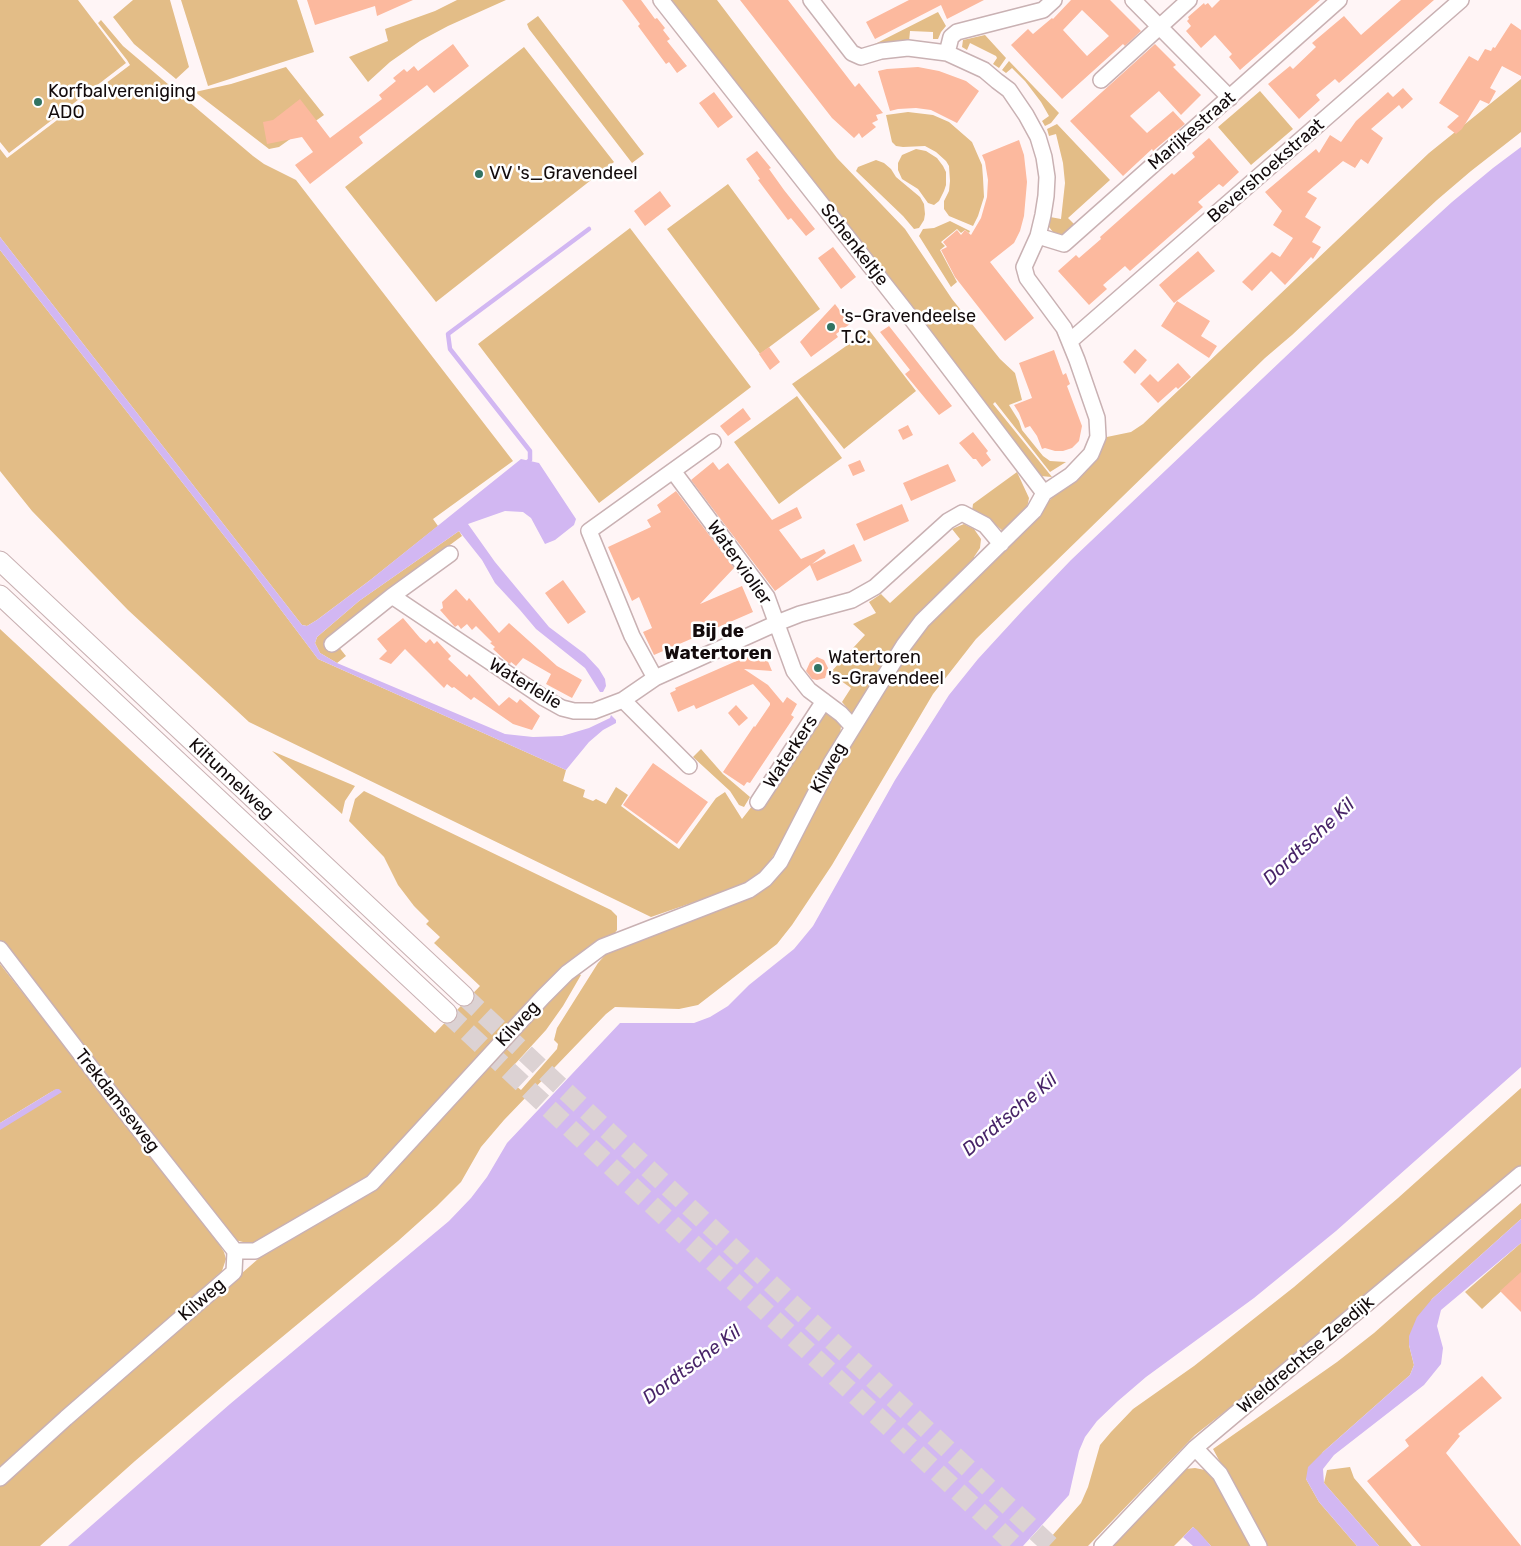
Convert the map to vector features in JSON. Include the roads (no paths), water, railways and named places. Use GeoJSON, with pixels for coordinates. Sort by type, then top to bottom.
{"type":"FeatureCollection","features":[{"type":"Feature","properties":{"kind":"main road","name":"Kiltunnelweg"},"geometry":{"type":"LineString","coordinates":[[0,561],[464,996]]}},
{"type":"Feature","properties":{"kind":"main road","name":"Kiltunnelweg"},"geometry":{"type":"LineString","coordinates":[[0,595],[448,1013]]}},
{"type":"Feature","properties":{"kind":"street","name":"Schenkeltje"},"geometry":{"type":"LineString","coordinates":[[662,0],[904,309],[1044,493]]}},
{"type":"Feature","properties":{"kind":"street"},"geometry":{"type":"LineString","coordinates":[[811,0],[852,53],[861,57],[881,51],[908,48],[947,53],[984,70],[1009,90],[1036,132],[1044,156],[1047,177],[1046,196],[1038,236],[1024,267],[1027,278],[1064,328],[1070,341]]}},
{"type":"Feature","properties":{"kind":"street"},"geometry":{"type":"LineString","coordinates":[[947,53],[952,37],[957,32],[1042,10],[1054,0]]}},
{"type":"Feature","properties":{"kind":"street"},"geometry":{"type":"LineString","coordinates":[[1133,0],[1230,98]]}},
{"type":"Feature","properties":{"kind":"street"},"geometry":{"type":"LineString","coordinates":[[1101,80],[1189,0]]}},
{"type":"Feature","properties":{"kind":"street","name":"Marijkestraat"},"geometry":{"type":"LineString","coordinates":[[1038,236],[1064,244],[1339,0]]}},
{"type":"Feature","properties":{"kind":"street","name":"Bevershoekstraat"},"geometry":{"type":"LineString","coordinates":[[1070,341],[1461,0]]}},
{"type":"Feature","properties":{"kind":"street","name":"Kilweg"},"geometry":{"type":"LineString","coordinates":[[0,1478],[234,1272],[235,1251],[255,1251],[372,1183],[567,973],[602,947],[749,890],[764,879],[780,862],[831,763],[904,645],[922,621],[1034,511],[1044,493],[1071,474],[1091,454],[1098,437],[1097,418],[1070,341]]}},
{"type":"Feature","properties":{"kind":"street"},"geometry":{"type":"LineString","coordinates":[[655,678],[632,636],[590,531],[713,442]]}},
{"type":"Feature","properties":{"kind":"street","name":"Waterviolier"},"geometry":{"type":"LineString","coordinates":[[673,471],[767,598],[778,623],[794,671],[808,690],[841,714],[853,727]]}},
{"type":"Feature","properties":{"kind":"street"},"geometry":{"type":"LineString","coordinates":[[778,623],[800,614],[852,600],[875,587],[948,521],[962,513],[984,525],[1001,544]]}},
{"type":"Feature","properties":{"kind":"street"},"geometry":{"type":"LineString","coordinates":[[332,644],[392,596],[450,554]]}},
{"type":"Feature","properties":{"kind":"street","name":"Waterlelie"},"geometry":{"type":"LineString","coordinates":[[392,596],[544,698],[562,708],[574,711],[594,711],[623,700],[655,678],[778,623]]}},
{"type":"Feature","properties":{"kind":"street"},"geometry":{"type":"LineString","coordinates":[[623,700],[688,766]]}},
{"type":"Feature","properties":{"kind":"street","name":"Waterkers"},"geometry":{"type":"LineString","coordinates":[[758,802],[824,701]]}},
{"type":"Feature","properties":{"kind":"street","name":"Trekdamseweg"},"geometry":{"type":"LineString","coordinates":[[0,949],[235,1251]]}},
{"type":"Feature","properties":{"kind":"street","name":"Wieldrechtse Zeedijk"},"geometry":{"type":"LineString","coordinates":[[1102,1546],[1196,1448],[1521,1174]]}},
{"type":"Feature","properties":{"kind":"street"},"geometry":{"type":"LineString","coordinates":[[1196,1448],[1220,1474],[1259,1546]]}},
{"type":"Feature","properties":{"kind":"water","name":"Dordtsche Kil"},"geometry":{"type":"Polygon","coordinates":[[[1521,147],[1521,1067],[1336,1231],[1254,1298],[1146,1377],[1097,1421],[1085,1437],[1079,1451],[1069,1495],[1023,1546],[68,1546],[230,1404],[449,1221],[471,1198],[487,1177],[507,1143],[620,1023],[694,1023],[710,1017],[728,1006],[749,985],[794,949],[813,926],[895,780],[949,695],[978,659],[1071,560],[1359,287],[1452,202],[1521,147]]]}},
{"type":"Feature","properties":{"kind":"water"},"geometry":{"type":"Polygon","coordinates":[[[0,237],[302,625],[307,626],[317,620],[369,581],[521,459],[539,463],[576,519],[574,525],[555,540],[545,544],[531,518],[523,512],[505,511],[468,524],[495,562],[549,627],[585,654],[599,669],[605,679],[606,686],[603,692],[600,692],[585,668],[536,629],[495,583],[482,560],[459,531],[359,601],[317,637],[315,643],[320,653],[337,663],[505,734],[533,737],[562,736],[589,728],[610,718],[611,715],[616,720],[616,723],[603,730],[589,742],[566,770],[318,659],[251,570],[0,250],[0,237]]]}},
{"type":"Feature","properties":{"kind":"water"},"geometry":{"type":"Polygon","coordinates":[[[56,1089],[62,1092],[0,1130],[0,1123],[56,1089]]]}},
{"type":"Feature","properties":{"kind":"water"},"geometry":{"type":"Polygon","coordinates":[[[1521,1219],[1521,1243],[1441,1310],[1437,1326],[1443,1348],[1441,1364],[1424,1385],[1334,1455],[1323,1469],[1324,1483],[1379,1546],[1357,1546],[1319,1502],[1306,1479],[1308,1467],[1410,1375],[1414,1365],[1409,1345],[1409,1336],[1417,1317],[1432,1299],[1521,1219]]]}},
{"type":"Feature","properties":{"kind":"water"},"geometry":{"type":"Polygon","coordinates":[[[1193,1527],[1211,1546],[1193,1546],[1183,1537],[1193,1527]]]}},
{"type":"Feature","properties":{"kind":"waterway"},"geometry":{"type":"LineString","coordinates":[[525,464],[530,460],[530,451],[450,349],[448,334],[589,229]]}},
{"type":"Feature","properties":{"kind":"tunnel"},"geometry":{"type":"LineString","coordinates":[[464,996],[1051,1546]]}},
{"type":"Feature","properties":{"kind":"tunnel"},"geometry":{"type":"LineString","coordinates":[[447,1013],[1016,1546]]}},
{"type":"Feature","properties":{"kind":"place","name":"Korfbalvereniging ADO"},"geometry":{"type":"Point","coordinates":[38,102]}},
{"type":"Feature","properties":{"kind":"place","name":"VV 's_Gravendeel"},"geometry":{"type":"Point","coordinates":[479,174]}},
{"type":"Feature","properties":{"kind":"place","name":"'s-Gravendeelse T.C."},"geometry":{"type":"Point","coordinates":[831,327]}},
{"type":"Feature","properties":{"kind":"place","name":"Watertoren 's-Gravendeel"},"geometry":{"type":"Point","coordinates":[818,668]}},
{"type":"Feature","properties":{"kind":"district","name":"Bij de Watertoren"},"geometry":{"type":"Point","coordinates":[718,643]}}]}
